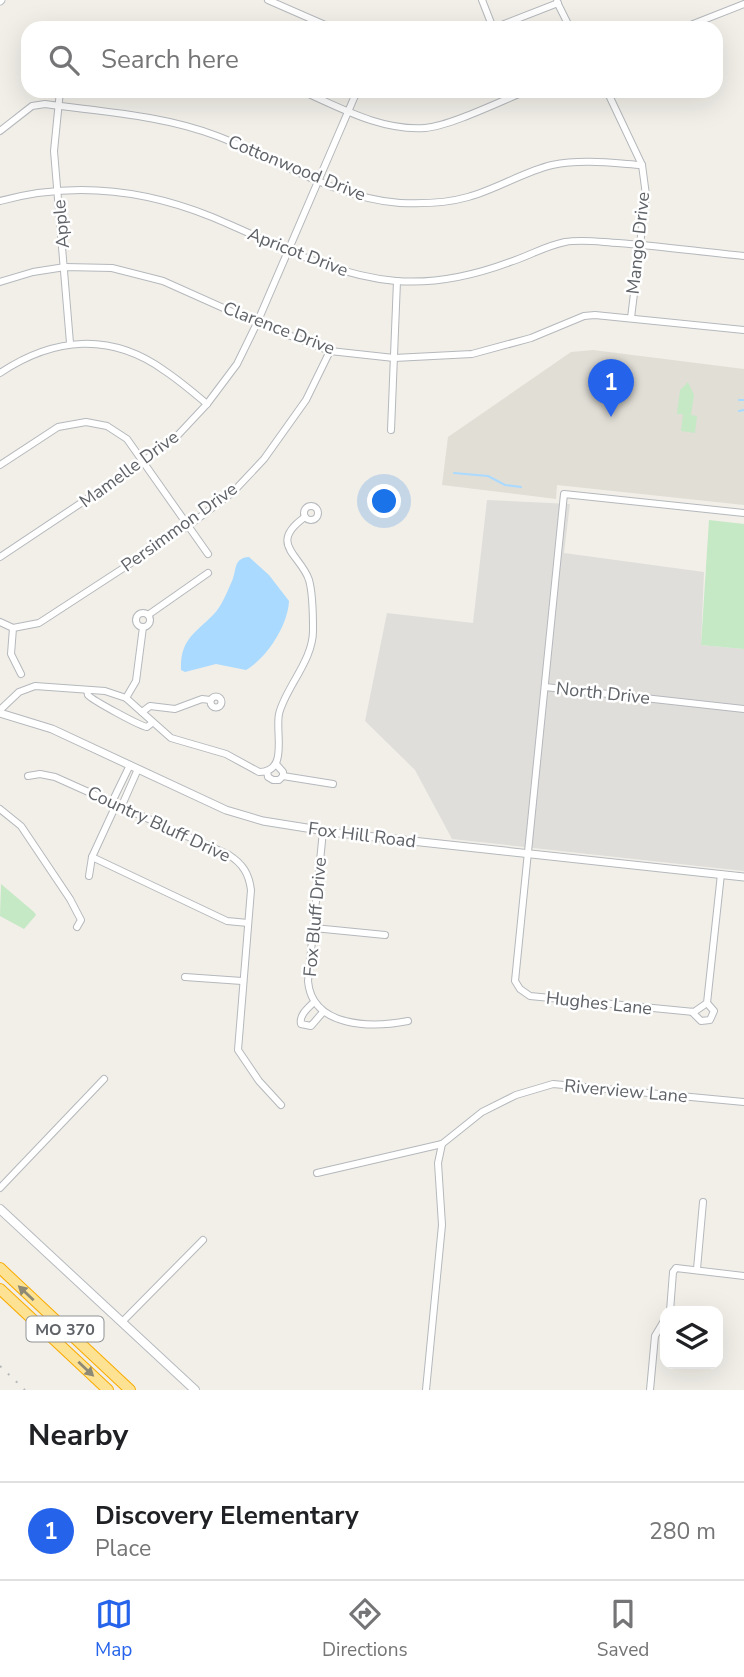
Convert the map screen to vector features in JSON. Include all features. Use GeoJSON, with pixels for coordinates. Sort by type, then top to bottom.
{"type":"FeatureCollection","features":[{"type":"Feature","properties":{"kind":"highway","name":"MO 370"},"geometry":{"type":"LineString","coordinates":[[0,1268],[130,1390]]}},
{"type":"Feature","properties":{"kind":"highway","name":"MO 370"},"geometry":{"type":"LineString","coordinates":[[0,1289],[108,1390]]}},
{"type":"Feature","properties":{"kind":"main road"},"geometry":{"type":"LineString","coordinates":[[0,1209],[195,1390]]}},
{"type":"Feature","properties":{"kind":"street"},"geometry":{"type":"LineString","coordinates":[[268,0],[316,21]]}},
{"type":"Feature","properties":{"kind":"street"},"geometry":{"type":"LineString","coordinates":[[482,0],[491,21]]}},
{"type":"Feature","properties":{"kind":"street"},"geometry":{"type":"LineString","coordinates":[[511,21],[557,2],[566,21]]}},
{"type":"Feature","properties":{"kind":"street"},"geometry":{"type":"LineString","coordinates":[[701,21],[744,4]]}},
{"type":"Feature","properties":{"kind":"street","name":"Apple"},"geometry":{"type":"LineString","coordinates":[[59,98],[54,150],[70,343]]}},
{"type":"Feature","properties":{"kind":"street"},"geometry":{"type":"LineString","coordinates":[[318,98],[379,123],[401,128],[425,128],[507,98]]}},
{"type":"Feature","properties":{"kind":"street","name":"Mamelle Drive"},"geometry":{"type":"LineString","coordinates":[[0,557],[144,461],[178,435],[207,404],[237,364],[257,323],[354,98]]}},
{"type":"Feature","properties":{"kind":"street","name":"Mango Drive"},"geometry":{"type":"LineString","coordinates":[[610,98],[642,165],[646,195],[631,318]]}},
{"type":"Feature","properties":{"kind":"street","name":"Cottonwood Drive"},"geometry":{"type":"LineString","coordinates":[[0,131],[32,106],[46,104],[142,116],[217,136],[318,180],[368,198],[398,203],[429,203],[468,197],[531,172],[560,164],[585,162],[642,165]]}},
{"type":"Feature","properties":{"kind":"street","name":"Apricot Drive"},"geometry":{"type":"LineString","coordinates":[[0,201],[58,190],[106,190],[154,198],[211,217],[344,272],[397,281],[437,279],[476,272],[561,243],[578,240],[744,256]]}},
{"type":"Feature","properties":{"kind":"street","name":"Clarence Drive"},"geometry":{"type":"LineString","coordinates":[[0,282],[33,272],[65,267],[112,268],[163,281],[257,323],[330,351],[394,358],[472,354],[531,338],[584,316],[631,318],[744,330]]}},
{"type":"Feature","properties":{"kind":"street"},"geometry":{"type":"LineString","coordinates":[[391,430],[397,281]]}},
{"type":"Feature","properties":{"kind":"street"},"geometry":{"type":"LineString","coordinates":[[0,373],[21,359],[45,349],[70,343],[109,346],[145,358],[207,404]]}},
{"type":"Feature","properties":{"kind":"street","name":"Persimmon Drive"},"geometry":{"type":"LineString","coordinates":[[13,628],[39,623],[188,526],[233,492],[264,459],[306,400],[330,351]]}},
{"type":"Feature","properties":{"kind":"street"},"geometry":{"type":"LineString","coordinates":[[0,465],[58,427],[86,422],[107,426],[127,439],[208,554]]}},
{"type":"Feature","properties":{"kind":"street"},"geometry":{"type":"LineString","coordinates":[[545,687],[564,494],[744,513]]}},
{"type":"Feature","properties":{"kind":"street"},"geometry":{"type":"LineString","coordinates":[[0,712],[19,692],[35,686],[105,691],[126,698],[171,738],[226,754],[259,772],[267,771],[275,764],[278,755],[280,711],[300,673],[313,633],[309,580],[288,544],[292,528],[305,517]]}},
{"type":"Feature","properties":{"kind":"street"},"geometry":{"type":"LineString","coordinates":[[148,615],[208,573]]}},
{"type":"Feature","properties":{"kind":"street"},"geometry":{"type":"LineString","coordinates":[[143,627],[137,623],[137,617],[143,613],[148,615]]}},
{"type":"Feature","properties":{"kind":"street"},"geometry":{"type":"LineString","coordinates":[[143,627],[149,624],[148,615]]}},
{"type":"Feature","properties":{"kind":"street"},"geometry":{"type":"LineString","coordinates":[[0,622],[13,628],[11,653],[21,674]]}},
{"type":"Feature","properties":{"kind":"street"},"geometry":{"type":"LineString","coordinates":[[126,698],[136,681],[143,627]]}},
{"type":"Feature","properties":{"kind":"street","name":"North Drive"},"geometry":{"type":"LineString","coordinates":[[527,854],[545,687],[744,709]]}},
{"type":"Feature","properties":{"kind":"street"},"geometry":{"type":"LineString","coordinates":[[88,690],[91,699],[109,706],[141,726],[147,727],[152,723]]}},
{"type":"Feature","properties":{"kind":"street"},"geometry":{"type":"LineString","coordinates":[[142,712],[150,706],[175,709],[202,699],[210,700]]}},
{"type":"Feature","properties":{"kind":"street","name":"Fox Hill Road"},"geometry":{"type":"LineString","coordinates":[[0,712],[52,729],[226,810],[263,821],[323,831],[744,877]]}},
{"type":"Feature","properties":{"kind":"street"},"geometry":{"type":"LineString","coordinates":[[275,764],[283,772],[283,776]]}},
{"type":"Feature","properties":{"kind":"street"},"geometry":{"type":"LineString","coordinates":[[116,805],[113,800],[130,765]]}},
{"type":"Feature","properties":{"kind":"street"},"geometry":{"type":"LineString","coordinates":[[89,876],[92,857],[116,805],[123,803],[138,769]]}},
{"type":"Feature","properties":{"kind":"street"},"geometry":{"type":"LineString","coordinates":[[267,771],[273,780],[279,780],[283,776]]}},
{"type":"Feature","properties":{"kind":"street","name":"Country Bluff Drive"},"geometry":{"type":"LineString","coordinates":[[28,776],[40,774],[55,777],[236,860],[249,878],[251,890],[238,1049],[258,1081],[281,1105]]}},
{"type":"Feature","properties":{"kind":"street"},"geometry":{"type":"LineString","coordinates":[[283,776],[333,784]]}},
{"type":"Feature","properties":{"kind":"street"},"geometry":{"type":"LineString","coordinates":[[0,809],[21,826],[70,899],[81,920],[76,927]]}},
{"type":"Feature","properties":{"kind":"street","name":"Fox Bluff Drive"},"geometry":{"type":"LineString","coordinates":[[314,1002],[302,1014],[301,1024],[311,1026],[323,1012],[314,1002],[308,981],[323,831]]}},
{"type":"Feature","properties":{"kind":"street","name":"Hughes Lane"},"geometry":{"type":"LineString","coordinates":[[527,854],[515,981],[520,989],[530,996],[692,1012],[701,1021],[710,1020],[714,1011],[707,1003],[721,874]]}},
{"type":"Feature","properties":{"kind":"street"},"geometry":{"type":"LineString","coordinates":[[92,857],[227,921],[248,923]]}},
{"type":"Feature","properties":{"kind":"street"},"geometry":{"type":"LineString","coordinates":[[314,928],[385,935]]}},
{"type":"Feature","properties":{"kind":"street"},"geometry":{"type":"LineString","coordinates":[[186,977],[242,981]]}},
{"type":"Feature","properties":{"kind":"street"},"geometry":{"type":"LineString","coordinates":[[692,1012],[707,1003]]}},
{"type":"Feature","properties":{"kind":"street"},"geometry":{"type":"LineString","coordinates":[[323,1012],[337,1019],[357,1022],[388,1025],[408,1021]]}},
{"type":"Feature","properties":{"kind":"street"},"geometry":{"type":"LineString","coordinates":[[0,1188],[104,1079]]}},
{"type":"Feature","properties":{"kind":"street","name":"Riverview Lane"},"geometry":{"type":"LineString","coordinates":[[317,1173],[442,1144],[482,1112],[516,1095],[553,1084],[744,1102]]}},
{"type":"Feature","properties":{"kind":"street"},"geometry":{"type":"LineString","coordinates":[[426,1390],[442,1225],[438,1163],[442,1144]]}},
{"type":"Feature","properties":{"kind":"street"},"geometry":{"type":"LineString","coordinates":[[697,1269],[703,1202]]}},
{"type":"Feature","properties":{"kind":"street"},"geometry":{"type":"LineString","coordinates":[[122,1322],[203,1240]]}},
{"type":"Feature","properties":{"kind":"street"},"geometry":{"type":"LineString","coordinates":[[670,1306],[673,1272],[676,1268],[744,1276]]}},
{"type":"Feature","properties":{"kind":"street"},"geometry":{"type":"LineString","coordinates":[[650,1390],[655,1336],[660,1328]]}},
{"type":"Feature","properties":{"kind":"shaded area"},"geometry":{"type":"Polygon","coordinates":[[[593,350],[744,369],[744,505],[557,485],[556,499],[442,485],[448,437],[571,352],[593,350]]]}},
{"type":"Feature","properties":{"kind":"shaded area"},"geometry":{"type":"Polygon","coordinates":[[[487,500],[570,504],[564,553],[704,572],[701,645],[744,649],[744,871],[452,839],[415,770],[365,721],[387,613],[473,623],[487,500]]]}},
{"type":"Feature","properties":{"kind":"green space"},"geometry":{"type":"Polygon","coordinates":[[[688,382],[694,395],[691,415],[697,416],[695,433],[681,431],[683,414],[677,414],[680,390],[688,382]]]}},
{"type":"Feature","properties":{"kind":"green space"},"geometry":{"type":"Polygon","coordinates":[[[709,520],[744,524],[744,649],[701,645],[709,520]]]}},
{"type":"Feature","properties":{"kind":"green space"},"geometry":{"type":"Polygon","coordinates":[[[1,884],[36,915],[24,929],[0,916],[1,884]]]}},
{"type":"Feature","properties":{"kind":"water"},"geometry":{"type":"Polygon","coordinates":[[[249,557],[269,575],[289,601],[285,620],[275,640],[261,658],[246,670],[216,664],[185,672],[181,670],[186,644],[219,607],[238,562],[249,557]]]}},
{"type":"Feature","properties":{"kind":"waterway"},"geometry":{"type":"LineString","coordinates":[[739,400],[744,400]]}},
{"type":"Feature","properties":{"kind":"waterway"},"geometry":{"type":"LineString","coordinates":[[739,411],[744,410]]}},
{"type":"Feature","properties":{"kind":"waterway"},"geometry":{"type":"LineString","coordinates":[[454,473],[488,476],[505,485],[521,487]]}},
{"type":"Feature","properties":{"kind":"railway"},"geometry":{"type":"LineString","coordinates":[[0,1366],[25,1390]]}},
{"type":"Feature","properties":{"kind":"place","name":"Discovery Elementary"},"geometry":{"type":"Point","coordinates":[611,417]}}]}
